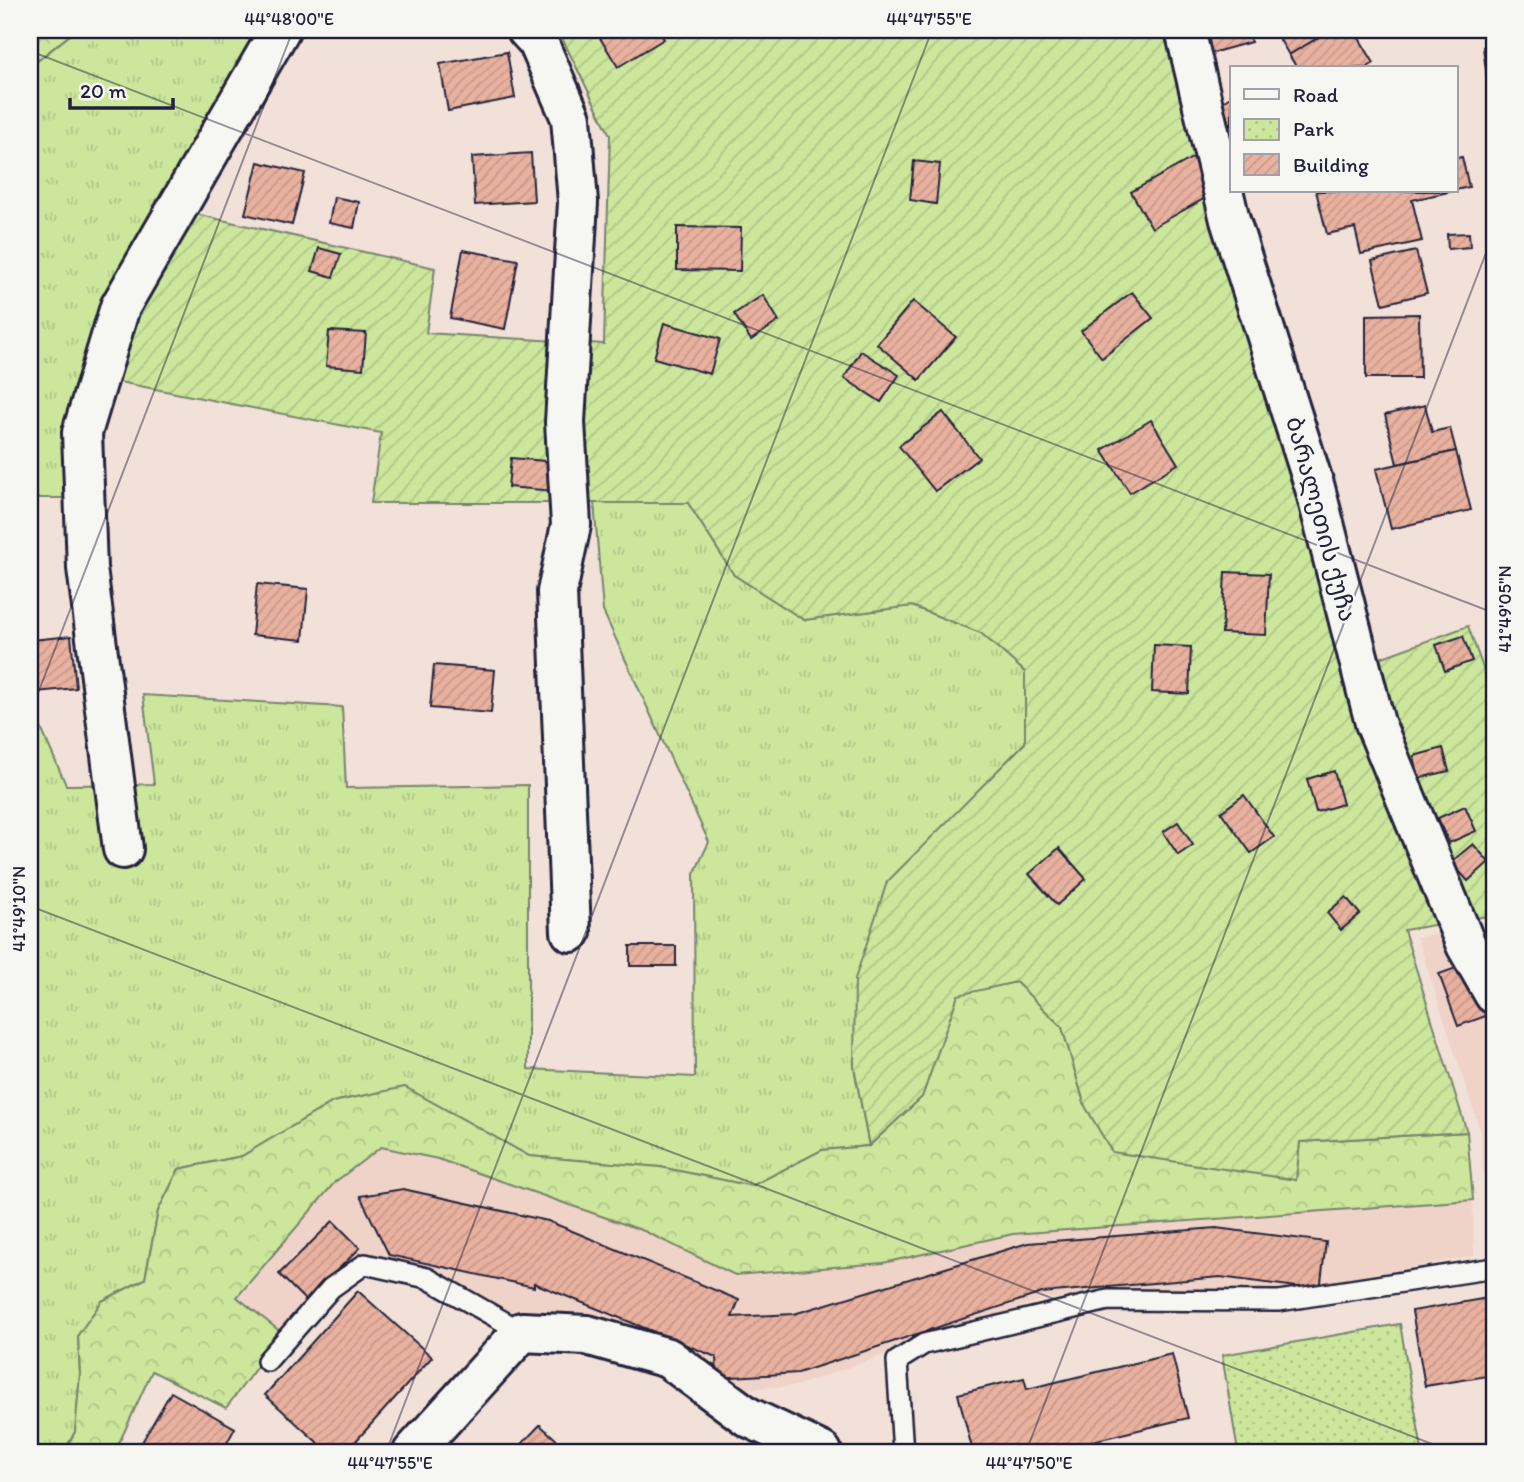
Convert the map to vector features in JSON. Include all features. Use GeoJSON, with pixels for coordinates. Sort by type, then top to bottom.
{"type":"FeatureCollection","features":[{"type":"Feature","properties":{"kind":"street"},"geometry":{"type":"LineString","coordinates":[[122,849],[87,568],[82,433],[120,307],[280,30]]}},
{"type":"Feature","properties":{"kind":"street"},"geometry":{"type":"LineString","coordinates":[[527,30],[538,42],[571,118],[578,202],[565,422],[570,524],[557,592],[571,932]]}},
{"type":"Feature","properties":{"kind":"street","name":"ბარალეთის ქუჩა"},"geometry":{"type":"LineString","coordinates":[[1185,30],[1230,220],[1315,488],[1375,723],[1466,945],[1494,994]]}},
{"type":"Feature","properties":{"kind":"street"},"geometry":{"type":"LineString","coordinates":[[412,1452],[522,1332],[587,1335],[668,1359],[748,1418],[802,1448]]}},
{"type":"Feature","properties":{"kind":"lane"},"geometry":{"type":"LineString","coordinates":[[267,1361],[331,1288],[365,1264],[427,1278],[522,1332]]}},
{"type":"Feature","properties":{"kind":"lane"},"geometry":{"type":"LineString","coordinates":[[903,1452],[897,1361],[924,1344],[1108,1300],[1279,1301],[1494,1268]]}},
{"type":"Feature","properties":{"kind":"shaded area"},"geometry":{"type":"Polygon","coordinates":[[[1494,925],[1494,1252],[1490,1252],[1480,1130],[1417,937],[1494,925]]]}},
{"type":"Feature","properties":{"kind":"shaded area"},"geometry":{"type":"Polygon","coordinates":[[[381,1147],[438,1159],[644,1231],[736,1275],[883,1263],[1013,1234],[1473,1200],[1474,1256],[1272,1292],[1122,1292],[1044,1299],[796,1386],[725,1390],[527,1325],[363,1257],[282,1333],[236,1297],[335,1182],[381,1147]]]}},
{"type":"Feature","properties":{"kind":"green space"},"geometry":{"type":"Polygon","coordinates":[[[30,30],[76,30],[34,63],[30,63],[30,30]]]}},
{"type":"Feature","properties":{"kind":"green space"},"geometry":{"type":"Polygon","coordinates":[[[76,30],[236,30],[258,34],[70,498],[30,498],[30,63],[35,63],[76,30]]]}},
{"type":"Feature","properties":{"kind":"green space"},"geometry":{"type":"Polygon","coordinates":[[[573,30],[1176,30],[1224,239],[1347,670],[1468,626],[1494,699],[1494,832],[1490,835],[1494,846],[1494,915],[1404,930],[1467,1132],[1300,1142],[1296,1180],[1112,1152],[1085,1106],[1062,1027],[1016,982],[958,995],[922,1097],[869,1146],[854,1067],[855,979],[887,882],[1025,743],[1025,672],[981,633],[912,606],[804,620],[734,575],[688,503],[371,503],[381,433],[83,375],[160,206],[435,268],[426,333],[604,344],[610,135],[561,36],[573,30]]]}},
{"type":"Feature","properties":{"kind":"green space"},"geometry":{"type":"Polygon","coordinates":[[[594,502],[688,503],[734,575],[804,620],[912,606],[981,633],[1025,672],[1025,743],[887,883],[854,1067],[869,1146],[822,1150],[752,1186],[660,1167],[529,1156],[405,1087],[333,1102],[242,1156],[179,1169],[158,1211],[145,1279],[102,1301],[78,1335],[80,1374],[75,1432],[64,1452],[30,1452],[30,703],[66,785],[154,784],[143,695],[342,707],[346,788],[528,785],[528,1069],[695,1077],[694,874],[709,842],[603,611],[594,502]]]}},
{"type":"Feature","properties":{"kind":"green space"},"geometry":{"type":"Polygon","coordinates":[[[1016,982],[1062,1027],[1085,1106],[1296,1180],[1300,1142],[1467,1132],[1473,1200],[1013,1234],[883,1263],[735,1275],[644,1231],[438,1159],[381,1147],[335,1182],[237,1297],[282,1333],[226,1408],[152,1371],[115,1452],[64,1452],[75,1432],[80,1374],[78,1335],[102,1301],[145,1279],[158,1211],[179,1169],[242,1156],[333,1102],[405,1087],[529,1156],[660,1167],[752,1186],[822,1150],[869,1146],[922,1097],[958,994],[1016,982]]]}},
{"type":"Feature","properties":{"kind":"green space"},"geometry":{"type":"Polygon","coordinates":[[[1400,1324],[1422,1450],[1238,1452],[1222,1355],[1400,1324]]]}},
{"type":"Feature","properties":{"kind":"building"},"geometry":{"type":"Polygon","coordinates":[[[613,30],[658,30],[664,39],[618,67],[600,38],[613,30]]]}},
{"type":"Feature","properties":{"kind":"building"},"geometry":{"type":"Polygon","coordinates":[[[1201,30],[1247,30],[1251,42],[1208,54],[1201,30]]]}},
{"type":"Feature","properties":{"kind":"building"},"geometry":{"type":"Polygon","coordinates":[[[1274,30],[1331,30],[1289,55],[1274,30]]]}},
{"type":"Feature","properties":{"kind":"building"},"geometry":{"type":"Polygon","coordinates":[[[1331,30],[1354,30],[1374,63],[1369,66],[1296,66],[1289,55],[1331,30]]]}},
{"type":"Feature","properties":{"kind":"building"},"geometry":{"type":"Polygon","coordinates":[[[1494,45],[1494,102],[1490,102],[1483,47],[1494,45]]]}},
{"type":"Feature","properties":{"kind":"building"},"geometry":{"type":"Polygon","coordinates":[[[507,52],[515,98],[448,111],[440,64],[507,52]]]}},
{"type":"Feature","properties":{"kind":"building"},"geometry":{"type":"Polygon","coordinates":[[[1230,97],[1230,124],[1218,105],[1230,97]]]}},
{"type":"Feature","properties":{"kind":"building"},"geometry":{"type":"Polygon","coordinates":[[[531,153],[534,201],[475,205],[472,157],[531,153]]]}},
{"type":"Feature","properties":{"kind":"building"},"geometry":{"type":"Polygon","coordinates":[[[1194,157],[1214,193],[1152,228],[1131,192],[1194,157]]]}},
{"type":"Feature","properties":{"kind":"building"},"geometry":{"type":"Polygon","coordinates":[[[1462,157],[1469,187],[1458,190],[1458,158],[1462,157]]]}},
{"type":"Feature","properties":{"kind":"building"},"geometry":{"type":"Polygon","coordinates":[[[914,161],[940,164],[936,204],[910,200],[914,161]]]}},
{"type":"Feature","properties":{"kind":"building"},"geometry":{"type":"Polygon","coordinates":[[[258,162],[305,173],[292,225],[245,214],[258,162]]]}},
{"type":"Feature","properties":{"kind":"building"},"geometry":{"type":"Polygon","coordinates":[[[1316,192],[1448,192],[1412,200],[1422,241],[1361,254],[1355,228],[1327,234],[1316,192]]]}},
{"type":"Feature","properties":{"kind":"building"},"geometry":{"type":"Polygon","coordinates":[[[334,197],[359,202],[354,228],[329,223],[334,197]]]}},
{"type":"Feature","properties":{"kind":"building"},"geometry":{"type":"Polygon","coordinates":[[[677,227],[741,228],[740,271],[677,270],[677,227]]]}},
{"type":"Feature","properties":{"kind":"building"},"geometry":{"type":"Polygon","coordinates":[[[1469,233],[1470,247],[1448,249],[1447,234],[1469,233]]]}},
{"type":"Feature","properties":{"kind":"building"},"geometry":{"type":"Polygon","coordinates":[[[319,248],[341,254],[333,277],[312,271],[319,248]]]}},
{"type":"Feature","properties":{"kind":"building"},"geometry":{"type":"Polygon","coordinates":[[[463,250],[518,260],[505,329],[450,318],[463,250]]]}},
{"type":"Feature","properties":{"kind":"building"},"geometry":{"type":"Polygon","coordinates":[[[1416,251],[1427,293],[1383,304],[1372,261],[1416,251]]]}},
{"type":"Feature","properties":{"kind":"building"},"geometry":{"type":"Polygon","coordinates":[[[1132,292],[1153,318],[1102,358],[1081,331],[1132,292]]]}},
{"type":"Feature","properties":{"kind":"building"},"geometry":{"type":"Polygon","coordinates":[[[763,295],[779,321],[751,340],[734,314],[763,295]]]}},
{"type":"Feature","properties":{"kind":"building"},"geometry":{"type":"Polygon","coordinates":[[[913,301],[956,337],[919,380],[877,344],[913,301]]]}},
{"type":"Feature","properties":{"kind":"building"},"geometry":{"type":"Polygon","coordinates":[[[1419,314],[1420,378],[1366,378],[1366,315],[1419,314]]]}},
{"type":"Feature","properties":{"kind":"building"},"geometry":{"type":"Polygon","coordinates":[[[664,323],[720,339],[710,374],[654,358],[664,323]]]}},
{"type":"Feature","properties":{"kind":"building"},"geometry":{"type":"Polygon","coordinates":[[[329,331],[366,333],[363,369],[326,366],[329,331]]]}},
{"type":"Feature","properties":{"kind":"building"},"geometry":{"type":"Polygon","coordinates":[[[861,351],[899,375],[881,402],[844,378],[861,351]]]}},
{"type":"Feature","properties":{"kind":"building"},"geometry":{"type":"Polygon","coordinates":[[[1425,405],[1432,432],[1450,428],[1456,451],[1397,464],[1385,415],[1425,405]]]}},
{"type":"Feature","properties":{"kind":"building"},"geometry":{"type":"Polygon","coordinates":[[[943,412],[979,458],[935,491],[899,446],[943,412]]]}},
{"type":"Feature","properties":{"kind":"building"},"geometry":{"type":"Polygon","coordinates":[[[1151,420],[1178,464],[1130,493],[1102,450],[1151,420]]]}},
{"type":"Feature","properties":{"kind":"building"},"geometry":{"type":"Polygon","coordinates":[[[1456,451],[1471,510],[1391,529],[1376,469],[1456,451]]]}},
{"type":"Feature","properties":{"kind":"building"},"geometry":{"type":"Polygon","coordinates":[[[511,458],[556,462],[554,491],[508,487],[511,458]]]}},
{"type":"Feature","properties":{"kind":"building"},"geometry":{"type":"Polygon","coordinates":[[[1225,572],[1269,574],[1266,635],[1222,633],[1225,572]]]}},
{"type":"Feature","properties":{"kind":"building"},"geometry":{"type":"Polygon","coordinates":[[[257,584],[308,589],[303,640],[252,635],[257,584]]]}},
{"type":"Feature","properties":{"kind":"building"},"geometry":{"type":"Polygon","coordinates":[[[71,636],[76,688],[37,692],[32,640],[71,636]]]}},
{"type":"Feature","properties":{"kind":"building"},"geometry":{"type":"Polygon","coordinates":[[[1463,636],[1472,661],[1445,671],[1436,645],[1463,636]]]}},
{"type":"Feature","properties":{"kind":"building"},"geometry":{"type":"Polygon","coordinates":[[[1154,645],[1191,647],[1189,694],[1152,692],[1154,645]]]}},
{"type":"Feature","properties":{"kind":"building"},"geometry":{"type":"Polygon","coordinates":[[[434,665],[495,670],[491,713],[430,708],[434,665]]]}},
{"type":"Feature","properties":{"kind":"building"},"geometry":{"type":"Polygon","coordinates":[[[1443,748],[1449,771],[1419,778],[1414,756],[1443,748]]]}},
{"type":"Feature","properties":{"kind":"building"},"geometry":{"type":"Polygon","coordinates":[[[1334,771],[1343,804],[1316,812],[1307,779],[1334,771]]]}},
{"type":"Feature","properties":{"kind":"building"},"geometry":{"type":"Polygon","coordinates":[[[1244,795],[1274,837],[1251,853],[1221,812],[1244,795]]]}},
{"type":"Feature","properties":{"kind":"building"},"geometry":{"type":"Polygon","coordinates":[[[1465,806],[1476,831],[1449,843],[1438,818],[1465,806]]]}},
{"type":"Feature","properties":{"kind":"building"},"geometry":{"type":"Polygon","coordinates":[[[1178,822],[1193,845],[1178,855],[1163,832],[1178,822]]]}},
{"type":"Feature","properties":{"kind":"building"},"geometry":{"type":"Polygon","coordinates":[[[1473,844],[1489,862],[1468,881],[1451,862],[1473,844]]]}},
{"type":"Feature","properties":{"kind":"building"},"geometry":{"type":"Polygon","coordinates":[[[1059,848],[1086,879],[1057,905],[1029,874],[1059,848]]]}},
{"type":"Feature","properties":{"kind":"building"},"geometry":{"type":"Polygon","coordinates":[[[1346,897],[1360,914],[1341,930],[1327,913],[1346,897]]]}},
{"type":"Feature","properties":{"kind":"building"},"geometry":{"type":"Polygon","coordinates":[[[630,946],[676,946],[676,966],[630,966],[630,946]]]}},
{"type":"Feature","properties":{"kind":"building"},"geometry":{"type":"Polygon","coordinates":[[[1467,964],[1486,1016],[1458,1026],[1439,974],[1467,964]]]}},
{"type":"Feature","properties":{"kind":"building"},"geometry":{"type":"Polygon","coordinates":[[[1491,1067],[1494,1067],[1494,1095],[1492,1095],[1491,1067]]]}},
{"type":"Feature","properties":{"kind":"building"},"geometry":{"type":"Polygon","coordinates":[[[403,1189],[548,1221],[739,1300],[732,1317],[794,1314],[1028,1243],[1216,1228],[1326,1242],[1320,1290],[1220,1277],[1042,1293],[798,1373],[717,1378],[716,1357],[534,1283],[534,1287],[389,1255],[360,1196],[403,1189]]]}},
{"type":"Feature","properties":{"kind":"building"},"geometry":{"type":"Polygon","coordinates":[[[333,1221],[360,1248],[306,1301],[279,1274],[333,1221]]]}},
{"type":"Feature","properties":{"kind":"building"},"geometry":{"type":"Polygon","coordinates":[[[358,1291],[432,1357],[346,1452],[328,1452],[265,1395],[358,1291]]]}},
{"type":"Feature","properties":{"kind":"building"},"geometry":{"type":"Polygon","coordinates":[[[1494,1297],[1494,1375],[1425,1386],[1412,1311],[1494,1297]]]}},
{"type":"Feature","properties":{"kind":"building"},"geometry":{"type":"Polygon","coordinates":[[[1172,1354],[1188,1418],[1047,1452],[973,1452],[958,1394],[1024,1378],[1027,1389],[1172,1354]]]}},
{"type":"Feature","properties":{"kind":"building"},"geometry":{"type":"Polygon","coordinates":[[[171,1392],[235,1428],[222,1452],[160,1452],[142,1442],[171,1392]]]}},
{"type":"Feature","properties":{"kind":"building"},"geometry":{"type":"Polygon","coordinates":[[[540,1425],[570,1452],[514,1452],[540,1425]]]}}]}
